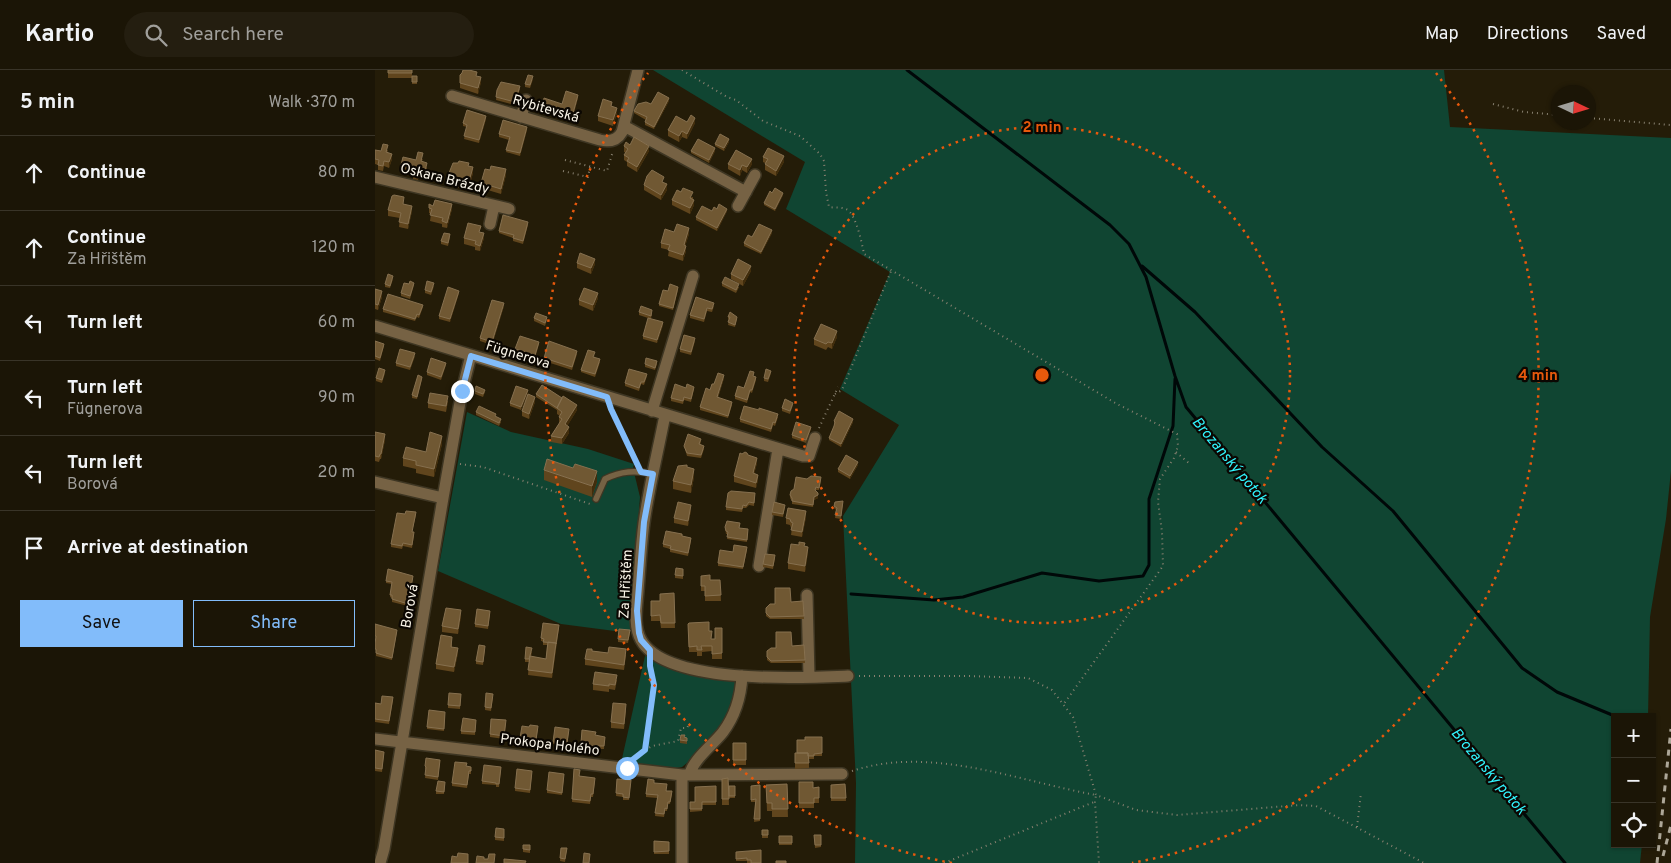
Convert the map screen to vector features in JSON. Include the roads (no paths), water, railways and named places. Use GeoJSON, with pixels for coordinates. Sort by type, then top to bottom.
{"type":"FeatureCollection","features":[{"type":"Feature","properties":{"kind":"street"},"geometry":{"type":"LineString","coordinates":[[638,70],[624,126],[746,192]]}},
{"type":"Feature","properties":{"kind":"street","name":"Rybitevská"},"geometry":{"type":"LineString","coordinates":[[452,96],[605,141],[616,139],[623,132],[624,126]]}},
{"type":"Feature","properties":{"kind":"street"},"geometry":{"type":"LineString","coordinates":[[521,117],[525,100]]}},
{"type":"Feature","properties":{"kind":"street"},"geometry":{"type":"LineString","coordinates":[[738,206],[755,175]]}},
{"type":"Feature","properties":{"kind":"street","name":"Oskara Brázdy"},"geometry":{"type":"LineString","coordinates":[[375,177],[509,209]]}},
{"type":"Feature","properties":{"kind":"street"},"geometry":{"type":"LineString","coordinates":[[489,224],[494,206]]}},
{"type":"Feature","properties":{"kind":"street"},"geometry":{"type":"LineString","coordinates":[[652,411],[693,276]]}},
{"type":"Feature","properties":{"kind":"street","name":"Fügnerova"},"geometry":{"type":"LineString","coordinates":[[375,326],[803,456],[809,456],[815,438]]}},
{"type":"Feature","properties":{"kind":"street","name":"Borová"},"geometry":{"type":"LineString","coordinates":[[380,863],[384,849],[462,391],[471,356]]}},
{"type":"Feature","properties":{"kind":"street","name":"Za Hřištěm"},"geometry":{"type":"LineString","coordinates":[[665,415],[644,522],[637,611],[641,640],[650,650],[686,668],[742,676]]}},
{"type":"Feature","properties":{"kind":"street"},"geometry":{"type":"LineString","coordinates":[[759,566],[778,449]]}},
{"type":"Feature","properties":{"kind":"street"},"geometry":{"type":"LineString","coordinates":[[375,482],[443,498]]}},
{"type":"Feature","properties":{"kind":"street"},"geometry":{"type":"LineString","coordinates":[[807,595],[809,677]]}},
{"type":"Feature","properties":{"kind":"street"},"geometry":{"type":"LineString","coordinates":[[682,863],[686,775],[693,764],[718,738],[729,723],[740,695],[742,676],[848,676]]}},
{"type":"Feature","properties":{"kind":"street","name":"Prokopa Holého"},"geometry":{"type":"LineString","coordinates":[[375,739],[686,775],[843,774]]}},
{"type":"Feature","properties":{"kind":"lane"},"geometry":{"type":"LineString","coordinates":[[596,499],[605,479],[619,472],[653,474]]}},
{"type":"Feature","properties":{"kind":"waterway","name":"Brozanský potok"},"geometry":{"type":"LineString","coordinates":[[907,70],[1110,225],[1129,244],[1146,277],[1186,407],[1565,863]]}},
{"type":"Feature","properties":{"kind":"waterway"},"geometry":{"type":"LineString","coordinates":[[1142,266],[1195,312],[1322,447],[1393,511],[1522,668],[1557,692],[1611,714]]}},
{"type":"Feature","properties":{"kind":"waterway"},"geometry":{"type":"LineString","coordinates":[[851,594],[934,600],[963,597],[1042,573],[1099,581],[1143,576],[1149,565],[1149,499],[1173,426],[1175,379]]}},
{"type":"Feature","properties":{"kind":"railway"},"geometry":{"type":"LineString","coordinates":[[1657,863],[1671,729]]}},
{"type":"Feature","properties":{"kind":"railway"},"geometry":{"type":"LineString","coordinates":[[1663,856],[1671,825]]}}]}
